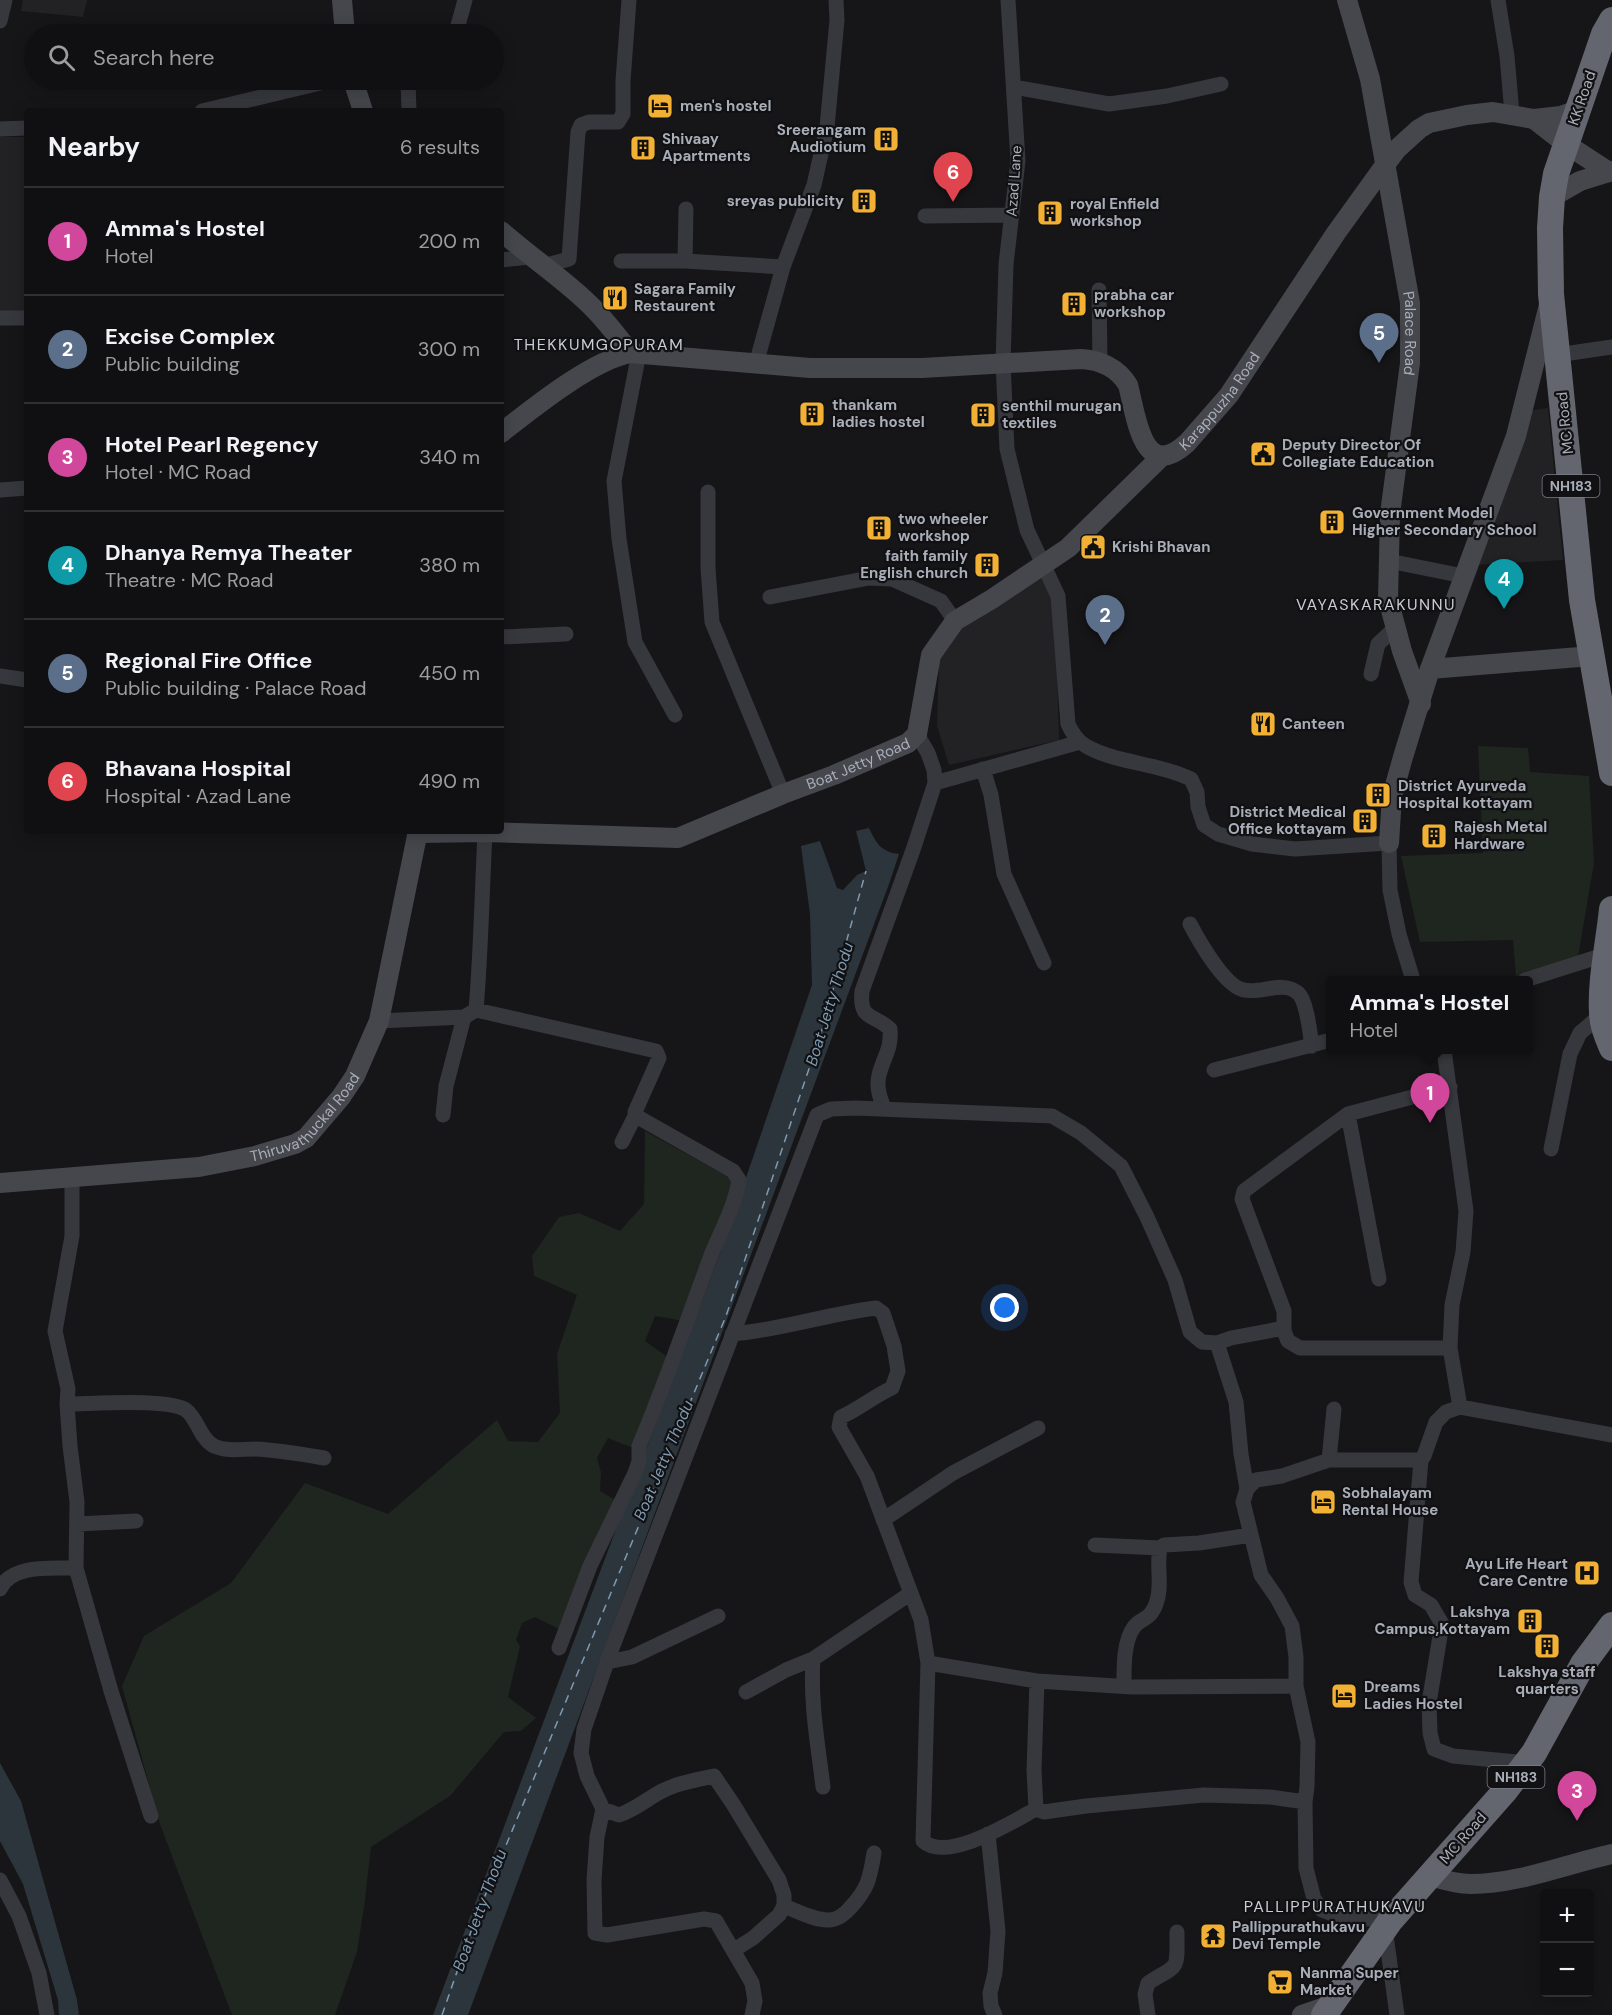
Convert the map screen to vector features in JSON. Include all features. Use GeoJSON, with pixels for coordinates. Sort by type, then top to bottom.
{"type":"FeatureCollection","features":[{"type":"Feature","properties":{"kind":"highway","name":"KK Road"},"geometry":{"type":"LineString","coordinates":[[1566,144],[1604,34],[1612,20]]}},
{"type":"Feature","properties":{"kind":"highway","name":"MC Road"},"geometry":{"type":"LineString","coordinates":[[1566,144],[1556,174],[1552,197],[1551,294],[1576,522],[1579,572],[1612,773]]}},
{"type":"Feature","properties":{"kind":"highway"},"geometry":{"type":"LineString","coordinates":[[1612,909],[1602,995],[1605,1030],[1612,1048]]}},
{"type":"Feature","properties":{"kind":"highway","name":"MC Road"},"geometry":{"type":"LineString","coordinates":[[1328,2010],[1387,1924],[1527,1764],[1583,1664],[1612,1625]]}},
{"type":"Feature","properties":{"kind":"highway"},"geometry":{"type":"LineString","coordinates":[[1583,1664],[1612,1661]]}},
{"type":"Feature","properties":{"kind":"main road"},"geometry":{"type":"LineString","coordinates":[[342,0],[344,24]]}},
{"type":"Feature","properties":{"kind":"main road","name":"Palace Road"},"geometry":{"type":"LineString","coordinates":[[1347,0],[1370,79],[1410,303],[1410,363],[1390,513],[1388,599],[1395,628],[1421,704]]}},
{"type":"Feature","properties":{"kind":"main road"},"geometry":{"type":"LineString","coordinates":[[356,90],[362,108]]}},
{"type":"Feature","properties":{"kind":"main road","name":"Karappuzha Road"},"geometry":{"type":"LineString","coordinates":[[635,353],[810,368],[900,369],[1081,359],[1100,362],[1124,378],[1128,385],[1141,439],[1146,447],[1162,456],[1180,450],[1229,395],[1336,233],[1385,165],[1407,140],[1429,123],[1493,112],[1534,119],[1561,116],[1578,110]]}},
{"type":"Feature","properties":{"kind":"main road","name":"Karappuzha Road"},"geometry":{"type":"LineString","coordinates":[[1534,119],[1566,144],[1611,171]]}},
{"type":"Feature","properties":{"kind":"main road"},"geometry":{"type":"LineString","coordinates":[[1552,197],[1580,181],[1611,171]]}},
{"type":"Feature","properties":{"kind":"main road"},"geometry":{"type":"LineString","coordinates":[[504,234],[587,302],[635,353]]}},
{"type":"Feature","properties":{"kind":"main road"},"geometry":{"type":"LineString","coordinates":[[1389,843],[1392,796],[1430,669],[1516,436],[1551,294]]}},
{"type":"Feature","properties":{"kind":"main road"},"geometry":{"type":"LineString","coordinates":[[504,431],[599,364],[615,357],[635,353]]}},
{"type":"Feature","properties":{"kind":"main road","name":"Boat Jetty Road"},"geometry":{"type":"LineString","coordinates":[[504,833],[678,838],[908,743],[917,734],[931,655],[955,621],[1068,548],[1162,456]]}},
{"type":"Feature","properties":{"kind":"main road"},"geometry":{"type":"LineString","coordinates":[[1430,669],[1592,656]]}},
{"type":"Feature","properties":{"kind":"main road","name":"Thiruvathuckal Road"},"geometry":{"type":"LineString","coordinates":[[0,1183],[200,1167],[255,1156],[295,1144],[312,1132],[355,1076],[379,1021],[417,834]]}},
{"type":"Feature","properties":{"kind":"main road"},"geometry":{"type":"LineString","coordinates":[[1430,1876],[1454,1882],[1505,1881],[1612,1854]]}},
{"type":"Feature","properties":{"kind":"main road"},"geometry":{"type":"LineString","coordinates":[[1302,2015],[1328,2010]]}},
{"type":"Feature","properties":{"kind":"street"},"geometry":{"type":"LineString","coordinates":[[0,21],[5,0]]}},
{"type":"Feature","properties":{"kind":"street"},"geometry":{"type":"LineString","coordinates":[[458,24],[465,0]]}},
{"type":"Feature","properties":{"kind":"street"},"geometry":{"type":"LineString","coordinates":[[504,260],[537,262],[569,260],[578,132],[581,125],[589,122],[618,122],[623,114],[622,81],[629,0]]}},
{"type":"Feature","properties":{"kind":"street"},"geometry":{"type":"LineString","coordinates":[[756,364],[783,267],[814,185],[827,127],[837,20],[836,0]]}},
{"type":"Feature","properties":{"kind":"street","name":"Azad Lane"},"geometry":{"type":"LineString","coordinates":[[1008,0],[1018,160],[1006,264],[1002,363],[1008,449],[1027,530],[1058,596],[1068,724],[1080,742]]}},
{"type":"Feature","properties":{"kind":"street"},"geometry":{"type":"LineString","coordinates":[[1498,0],[1507,56],[1512,114]]}},
{"type":"Feature","properties":{"kind":"street"},"geometry":{"type":"LineString","coordinates":[[1014,87],[1109,104],[1167,96],[1221,84]]}},
{"type":"Feature","properties":{"kind":"street"},"geometry":{"type":"LineString","coordinates":[[215,108],[291,90]]}},
{"type":"Feature","properties":{"kind":"street"},"geometry":{"type":"LineString","coordinates":[[408,90],[409,108]]}},
{"type":"Feature","properties":{"kind":"street"},"geometry":{"type":"LineString","coordinates":[[0,129],[24,128]]}},
{"type":"Feature","properties":{"kind":"street"},"geometry":{"type":"LineString","coordinates":[[685,261],[686,209]]}},
{"type":"Feature","properties":{"kind":"street"},"geometry":{"type":"LineString","coordinates":[[925,216],[1012,215]]}},
{"type":"Feature","properties":{"kind":"street"},"geometry":{"type":"LineString","coordinates":[[621,261],[685,261],[783,267]]}},
{"type":"Feature","properties":{"kind":"street"},"geometry":{"type":"LineString","coordinates":[[1099,290],[1100,362]]}},
{"type":"Feature","properties":{"kind":"street"},"geometry":{"type":"LineString","coordinates":[[0,318],[24,318]]}},
{"type":"Feature","properties":{"kind":"street"},"geometry":{"type":"LineString","coordinates":[[1557,355],[1612,347]]}},
{"type":"Feature","properties":{"kind":"street"},"geometry":{"type":"LineString","coordinates":[[635,353],[614,481],[619,539],[635,642],[675,715]]}},
{"type":"Feature","properties":{"kind":"street"},"geometry":{"type":"LineString","coordinates":[[0,490],[24,488]]}},
{"type":"Feature","properties":{"kind":"street"},"geometry":{"type":"LineString","coordinates":[[708,492],[708,568],[712,622],[783,794]]}},
{"type":"Feature","properties":{"kind":"street"},"geometry":{"type":"LineString","coordinates":[[1389,561],[1463,576]]}},
{"type":"Feature","properties":{"kind":"street"},"geometry":{"type":"LineString","coordinates":[[770,597],[869,578],[892,579],[941,601],[955,621]]}},
{"type":"Feature","properties":{"kind":"street"},"geometry":{"type":"LineString","coordinates":[[1371,674],[1378,644],[1395,628]]}},
{"type":"Feature","properties":{"kind":"street"},"geometry":{"type":"LineString","coordinates":[[504,637],[566,633]]}},
{"type":"Feature","properties":{"kind":"street"},"geometry":{"type":"LineString","coordinates":[[0,676],[24,680]]}},
{"type":"Feature","properties":{"kind":"street"},"geometry":{"type":"LineString","coordinates":[[884,1108],[878,1091],[878,1076],[891,1042],[890,1029],[864,1012],[861,1003],[862,991],[935,783],[934,770],[928,753],[917,734]]}},
{"type":"Feature","properties":{"kind":"street"},"geometry":{"type":"LineString","coordinates":[[935,783],[1080,742],[1114,757],[1172,770],[1191,779],[1197,792],[1198,807],[1204,825],[1218,834],[1252,844],[1294,849],[1389,843],[1390,890],[1399,934],[1412,976]]}},
{"type":"Feature","properties":{"kind":"street"},"geometry":{"type":"LineString","coordinates":[[983,769],[993,806],[1004,873],[1044,963]]}},
{"type":"Feature","properties":{"kind":"street"},"geometry":{"type":"LineString","coordinates":[[443,1115],[444,1098],[470,1013],[480,959],[486,834]]}},
{"type":"Feature","properties":{"kind":"street"},"geometry":{"type":"LineString","coordinates":[[1190,924],[1203,950],[1233,985],[1244,990],[1283,987],[1298,993],[1304,1002],[1312,1046]]}},
{"type":"Feature","properties":{"kind":"street"},"geometry":{"type":"LineString","coordinates":[[1533,978],[1607,954]]}},
{"type":"Feature","properties":{"kind":"street"},"geometry":{"type":"LineString","coordinates":[[379,1021],[470,1013],[656,1051],[659,1058],[622,1142]]}},
{"type":"Feature","properties":{"kind":"street"},"geometry":{"type":"LineString","coordinates":[[1551,1149],[1570,1053],[1580,1033],[1602,1014]]}},
{"type":"Feature","properties":{"kind":"street"},"geometry":{"type":"LineString","coordinates":[[1214,1070],[1326,1042]]}},
{"type":"Feature","properties":{"kind":"street"},"geometry":{"type":"LineString","coordinates":[[1445,1054],[1466,1211],[1463,1252],[1452,1305],[1449,1348],[1460,1407]]}},
{"type":"Feature","properties":{"kind":"street"},"geometry":{"type":"LineString","coordinates":[[1449,1087],[1348,1114],[1244,1191],[1242,1199],[1284,1311],[1284,1328],[1288,1341],[1300,1348],[1449,1348]]}},
{"type":"Feature","properties":{"kind":"street"},"geometry":{"type":"LineString","coordinates":[[752,2015],[755,2001],[752,1983],[716,1921],[704,1919],[607,1935],[595,1933],[594,1881],[597,1837],[603,1809],[587,1776],[581,1754],[584,1729],[607,1662],[817,1114],[831,1109],[884,1108],[1052,1116],[1081,1133],[1121,1167],[1147,1217],[1175,1280],[1190,1332],[1195,1339],[1217,1344],[1232,1338],[1284,1328]]}},
{"type":"Feature","properties":{"kind":"street"},"geometry":{"type":"LineString","coordinates":[[559,1648],[590,1566],[635,1473],[639,1461],[639,1446],[737,1193],[739,1180],[733,1171],[636,1113]]}},
{"type":"Feature","properties":{"kind":"street"},"geometry":{"type":"LineString","coordinates":[[1348,1114],[1379,1279]]}},
{"type":"Feature","properties":{"kind":"street"},"geometry":{"type":"LineString","coordinates":[[72,1177],[72,1236],[55,1331],[68,1389],[67,1404],[78,1524],[76,1568],[111,1691],[151,1816]]}},
{"type":"Feature","properties":{"kind":"street"},"geometry":{"type":"LineString","coordinates":[[732,1334],[765,1330],[851,1311],[876,1308],[883,1313],[894,1346],[898,1371],[892,1388],[841,1417],[839,1427],[867,1476],[921,1620],[928,1663],[922,1840],[926,1844],[936,1847],[960,1845],[988,1834],[1036,1809],[1044,1812],[1204,1795],[1270,1797],[1305,1802]]}},
{"type":"Feature","properties":{"kind":"street"},"geometry":{"type":"LineString","coordinates":[[1217,1344],[1236,1402],[1247,1489],[1243,1502],[1261,1575],[1292,1626],[1296,1657],[1296,1686],[1308,1742],[1308,1787],[1305,1802],[1306,1868],[1314,1899],[1322,1910],[1338,1916],[1387,1924],[1397,2015]]}},
{"type":"Feature","properties":{"kind":"street"},"geometry":{"type":"LineString","coordinates":[[67,1404],[160,1403],[177,1406],[187,1411],[206,1440],[214,1446],[230,1450],[256,1449],[324,1458]]}},
{"type":"Feature","properties":{"kind":"street"},"geometry":{"type":"LineString","coordinates":[[1527,1764],[1453,1756],[1434,1749],[1430,1733],[1429,1703],[1442,1624],[1431,1605],[1415,1595],[1411,1582],[1421,1460],[1436,1422],[1446,1412],[1460,1407],[1612,1435]]}},
{"type":"Feature","properties":{"kind":"street"},"geometry":{"type":"LineString","coordinates":[[1329,1460],[1334,1408]]}},
{"type":"Feature","properties":{"kind":"street"},"geometry":{"type":"LineString","coordinates":[[883,1520],[953,1473],[1038,1428]]}},
{"type":"Feature","properties":{"kind":"street"},"geometry":{"type":"LineString","coordinates":[[1247,1489],[1256,1480],[1282,1476],[1329,1460],[1421,1460]]}},
{"type":"Feature","properties":{"kind":"street"},"geometry":{"type":"LineString","coordinates":[[78,1524],[136,1521]]}},
{"type":"Feature","properties":{"kind":"street"},"geometry":{"type":"LineString","coordinates":[[1095,1545],[1160,1548],[1164,1545],[1199,1543],[1251,1535]]}},
{"type":"Feature","properties":{"kind":"street"},"geometry":{"type":"LineString","coordinates":[[1124,1686],[1125,1652],[1134,1626],[1149,1617],[1156,1602],[1160,1548]]}},
{"type":"Feature","properties":{"kind":"street"},"geometry":{"type":"LineString","coordinates":[[0,1589],[12,1576],[21,1572],[34,1569],[76,1568]]}},
{"type":"Feature","properties":{"kind":"street"},"geometry":{"type":"LineString","coordinates":[[746,1692],[786,1670],[813,1659],[911,1593]]}},
{"type":"Feature","properties":{"kind":"street"},"geometry":{"type":"LineString","coordinates":[[607,1662],[632,1657],[718,1616]]}},
{"type":"Feature","properties":{"kind":"street"},"geometry":{"type":"LineString","coordinates":[[813,1659],[815,1719],[823,1787]]}},
{"type":"Feature","properties":{"kind":"street"},"geometry":{"type":"LineString","coordinates":[[928,1663],[1037,1681],[1124,1686],[1296,1686]]}},
{"type":"Feature","properties":{"kind":"street"},"geometry":{"type":"LineString","coordinates":[[1036,1809],[1034,1770],[1037,1681]]}},
{"type":"Feature","properties":{"kind":"street"},"geometry":{"type":"LineString","coordinates":[[603,1809],[619,1815],[630,1811],[662,1791],[688,1781],[714,1776],[779,1880],[784,1894],[784,1906],[770,1923],[734,1950]]}},
{"type":"Feature","properties":{"kind":"street"},"geometry":{"type":"LineString","coordinates":[[988,1834],[998,1931],[995,1973],[990,1993],[991,2006],[995,2015]]}},
{"type":"Feature","properties":{"kind":"street"},"geometry":{"type":"LineString","coordinates":[[784,1906],[809,1916],[830,1920],[844,1914],[863,1895],[870,1876],[874,1853]]}},
{"type":"Feature","properties":{"kind":"street"},"geometry":{"type":"LineString","coordinates":[[0,1880],[19,1916],[39,1973],[48,2015]]}},
{"type":"Feature","properties":{"kind":"street"},"geometry":{"type":"LineString","coordinates":[[1148,2015],[1145,1994],[1148,1983],[1173,1970],[1177,1963],[1177,1932]]}},
{"type":"Feature","properties":{"kind":"shaded area"},"geometry":{"type":"Polygon","coordinates":[[[23,0],[87,0],[83,17],[21,11],[23,0]]]}},
{"type":"Feature","properties":{"kind":"shaded area"},"geometry":{"type":"Polygon","coordinates":[[[0,137],[24,137],[24,311],[0,311],[0,137]]]}},
{"type":"Feature","properties":{"kind":"shaded area"},"geometry":{"type":"Polygon","coordinates":[[[1548,408],[1563,560],[1472,565],[1528,411],[1548,408]]]}},
{"type":"Feature","properties":{"kind":"shaded area"},"geometry":{"type":"Polygon","coordinates":[[[1043,573],[1055,597],[1059,740],[949,765],[937,726],[939,657],[955,631],[1043,573]]]}},
{"type":"Feature","properties":{"kind":"shaded area"},"geometry":{"type":"Polygon","coordinates":[[[1478,746],[1528,748],[1530,772],[1589,776],[1594,863],[1578,957],[1516,976],[1513,940],[1420,942],[1401,856],[1483,853],[1478,746]]]}},
{"type":"Feature","properties":{"kind":"shaded area"},"geometry":{"type":"Polygon","coordinates":[[[645,1131],[734,1180],[684,1321],[655,1316],[645,1341],[669,1358],[633,1448],[608,1438],[597,1458],[601,1472],[600,1491],[615,1500],[561,1630],[535,1617],[522,1623],[516,1640],[520,1646],[508,1697],[536,1718],[521,1731],[504,1732],[450,1796],[371,1847],[357,1952],[335,2015],[232,2015],[160,1824],[122,1686],[144,1636],[231,1583],[305,1483],[388,1514],[497,1420],[508,1441],[538,1442],[560,1413],[557,1354],[577,1295],[534,1276],[532,1256],[559,1217],[579,1213],[620,1231],[644,1204],[645,1131]]]}},
{"type":"Feature","properties":{"kind":"water","name":"Boat Jetty Thodu"},"geometry":{"type":"Polygon","coordinates":[[[869,828],[883,849],[899,854],[889,884],[468,2015],[433,2015],[722,1248],[812,985],[810,914],[801,846],[820,841],[837,888],[843,890],[857,875],[866,871],[856,831],[869,828]]]}},
{"type":"Feature","properties":{"kind":"water"},"geometry":{"type":"Polygon","coordinates":[[[0,1763],[21,1801],[77,2000],[79,2015],[59,2015],[58,2000],[23,1884],[0,1841],[0,1763]]]}},
{"type":"Feature","properties":{"kind":"ferry route"},"geometry":{"type":"LineString","coordinates":[[442,2015],[475,1920],[726,1316],[821,1033],[866,871]]}},
{"type":"Feature","properties":{"kind":"place","name":"men's hostel"},"geometry":{"type":"Point","coordinates":[660,106]}},
{"type":"Feature","properties":{"kind":"place","name":"Sreerangam Audiotium"},"geometry":{"type":"Point","coordinates":[886,139]}},
{"type":"Feature","properties":{"kind":"place","name":"Shivaay Apartments"},"geometry":{"type":"Point","coordinates":[643,148]}},
{"type":"Feature","properties":{"kind":"place","name":"sreyas publicity"},"geometry":{"type":"Point","coordinates":[864,201]}},
{"type":"Feature","properties":{"kind":"place","name":"Bhavana Hospital"},"geometry":{"type":"Point","coordinates":[953,202]}},
{"type":"Feature","properties":{"kind":"place","name":"royal Enfield workshop"},"geometry":{"type":"Point","coordinates":[1050,213]}},
{"type":"Feature","properties":{"kind":"place","name":"Sagara Family Restaurent"},"geometry":{"type":"Point","coordinates":[615,298]}},
{"type":"Feature","properties":{"kind":"place","name":"prabha car workshop"},"geometry":{"type":"Point","coordinates":[1074,304]}},
{"type":"Feature","properties":{"kind":"place","name":"Regional Fire Office"},"geometry":{"type":"Point","coordinates":[1379,363]}},
{"type":"Feature","properties":{"kind":"place","name":"thankam ladies hostel"},"geometry":{"type":"Point","coordinates":[812,414]}},
{"type":"Feature","properties":{"kind":"place","name":"senthil murugan textiles"},"geometry":{"type":"Point","coordinates":[983,415]}},
{"type":"Feature","properties":{"kind":"place","name":"Deputy Director Of Collegiate Education"},"geometry":{"type":"Point","coordinates":[1263,454]}},
{"type":"Feature","properties":{"kind":"place","name":"Government Model Higher Secondary School"},"geometry":{"type":"Point","coordinates":[1332,522]}},
{"type":"Feature","properties":{"kind":"place","name":"two wheeler workshop"},"geometry":{"type":"Point","coordinates":[879,528]}},
{"type":"Feature","properties":{"kind":"place","name":"Krishi Bhavan"},"geometry":{"type":"Point","coordinates":[1093,547]}},
{"type":"Feature","properties":{"kind":"place","name":"faith family English church"},"geometry":{"type":"Point","coordinates":[987,565]}},
{"type":"Feature","properties":{"kind":"place","name":"Dhanya Remya Theater"},"geometry":{"type":"Point","coordinates":[1504,609]}},
{"type":"Feature","properties":{"kind":"place","name":"Excise Complex"},"geometry":{"type":"Point","coordinates":[1105,645]}},
{"type":"Feature","properties":{"kind":"place","name":"Canteen"},"geometry":{"type":"Point","coordinates":[1263,724]}},
{"type":"Feature","properties":{"kind":"place","name":"District Ayurveda Hospital kottayam"},"geometry":{"type":"Point","coordinates":[1378,795]}},
{"type":"Feature","properties":{"kind":"place","name":"District Medical Office kottayam"},"geometry":{"type":"Point","coordinates":[1365,821]}},
{"type":"Feature","properties":{"kind":"place","name":"Rajesh Metal Hardware"},"geometry":{"type":"Point","coordinates":[1434,836]}},
{"type":"Feature","properties":{"kind":"place","name":"Amma's Hostel"},"geometry":{"type":"Point","coordinates":[1430,1123]}},
{"type":"Feature","properties":{"kind":"place","name":"Sobhalayam Rental House"},"geometry":{"type":"Point","coordinates":[1323,1502]}},
{"type":"Feature","properties":{"kind":"place","name":"Ayu Life Heart Care Centre"},"geometry":{"type":"Point","coordinates":[1587,1573]}},
{"type":"Feature","properties":{"kind":"place","name":"Lakshya Campus,Kottayam"},"geometry":{"type":"Point","coordinates":[1530,1621]}},
{"type":"Feature","properties":{"kind":"place","name":"Lakshya staff quarters"},"geometry":{"type":"Point","coordinates":[1547,1646]}},
{"type":"Feature","properties":{"kind":"place","name":"Dreams Ladies Hostel"},"geometry":{"type":"Point","coordinates":[1344,1696]}},
{"type":"Feature","properties":{"kind":"place","name":"Hotel Pearl Regency"},"geometry":{"type":"Point","coordinates":[1577,1821]}},
{"type":"Feature","properties":{"kind":"place","name":"Pallippurathukavu Devi Temple"},"geometry":{"type":"Point","coordinates":[1213,1936]}},
{"type":"Feature","properties":{"kind":"place","name":"Nanma Super Market"},"geometry":{"type":"Point","coordinates":[1280,1982]}},
{"type":"Feature","properties":{"kind":"district","name":"THEKKUMGOPURAM"},"geometry":{"type":"Point","coordinates":[599,344]}},
{"type":"Feature","properties":{"kind":"district","name":"VAYASKARAKUNNU"},"geometry":{"type":"Point","coordinates":[1376,604]}},
{"type":"Feature","properties":{"kind":"district","name":"PALLIPPURATHUKAVU"},"geometry":{"type":"Point","coordinates":[1335,1906]}}]}
